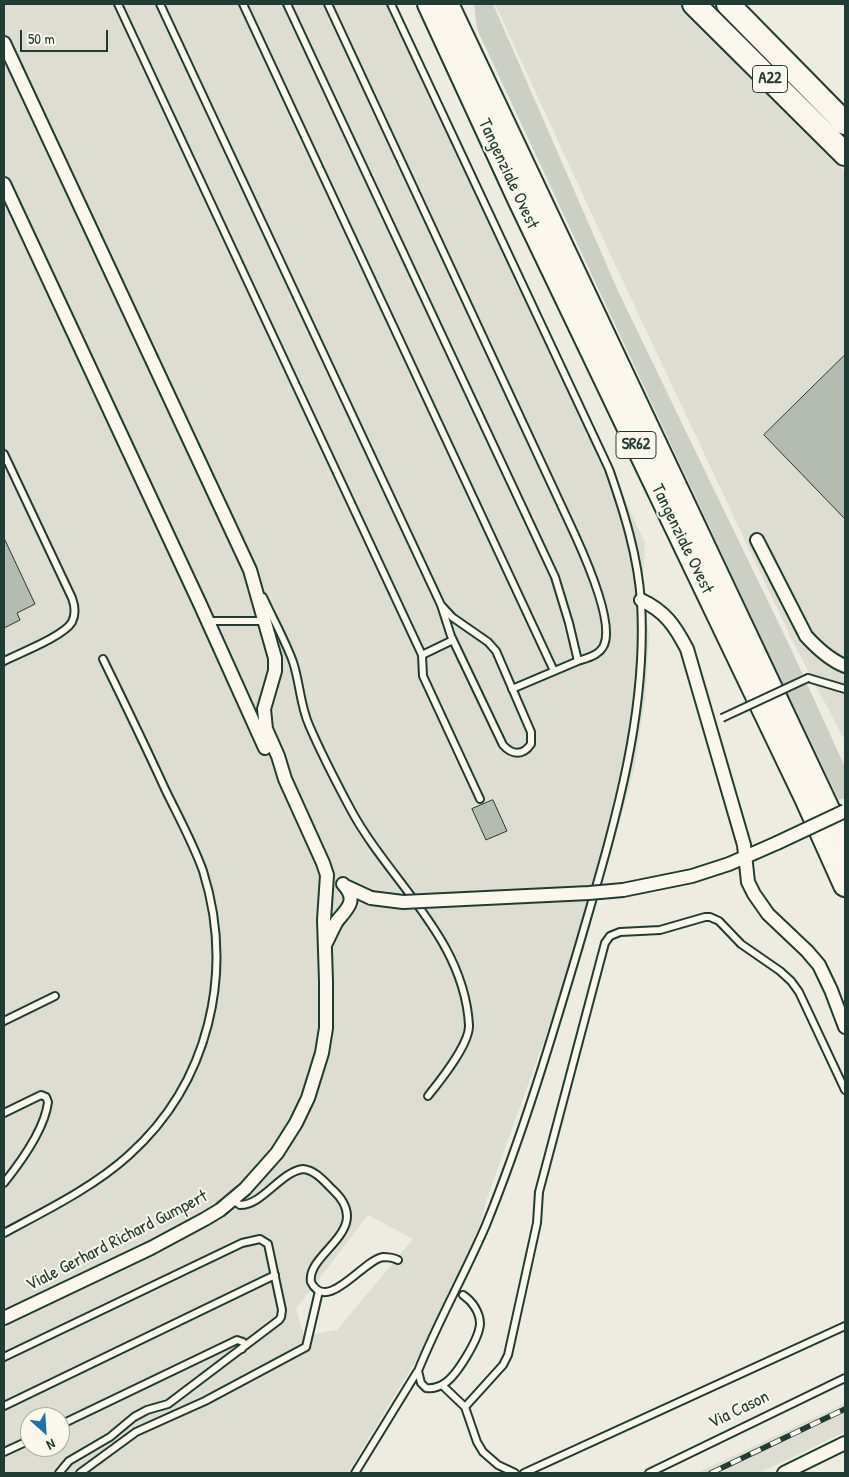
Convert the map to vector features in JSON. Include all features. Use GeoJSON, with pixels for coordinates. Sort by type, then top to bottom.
{"type":"FeatureCollection","features":[{"type":"Feature","properties":{"kind":"highway","name":"Tangenziale Ovest"},"geometry":{"type":"LineString","coordinates":[[429,4],[845,885]]}},
{"type":"Feature","properties":{"kind":"highway","name":"Tangenziale Ovest"},"geometry":{"type":"LineString","coordinates":[[447,4],[845,845]]}},
{"type":"Feature","properties":{"kind":"highway","name":"SR62"},"geometry":{"type":"LineString","coordinates":[[462,4],[472,34],[534,190]]}},
{"type":"Feature","properties":{"kind":"highway","name":"A22"},"geometry":{"type":"LineString","coordinates":[[694,4],[845,154]]}},
{"type":"Feature","properties":{"kind":"highway","name":"A22"},"geometry":{"type":"LineString","coordinates":[[728,4],[845,123]]}},
{"type":"Feature","properties":{"kind":"street"},"geometry":{"type":"LineString","coordinates":[[4,43],[250,570],[270,622],[275,671],[266,698],[264,719],[266,729],[278,756],[284,779]]}},
{"type":"Feature","properties":{"kind":"street"},"geometry":{"type":"LineString","coordinates":[[4,184],[271,760],[284,779],[323,862],[327,875],[328,925]]}},
{"type":"Feature","properties":{"kind":"street"},"geometry":{"type":"LineString","coordinates":[[757,540],[806,636],[830,658],[845,666]]}},
{"type":"Feature","properties":{"kind":"street"},"geometry":{"type":"LineString","coordinates":[[641,600],[666,617],[687,649],[744,844],[748,882],[768,914],[819,965],[832,990],[845,1027]]}},
{"type":"Feature","properties":{"kind":"street"},"geometry":{"type":"LineString","coordinates":[[343,884],[371,898],[403,902],[623,890],[692,876],[729,864],[845,811]]}},
{"type":"Feature","properties":{"kind":"street"},"geometry":{"type":"LineString","coordinates":[[323,862],[350,892],[350,905],[328,925]]}},
{"type":"Feature","properties":{"kind":"street","name":"Viale Gerhard Richard Gumpert"},"geometry":{"type":"LineString","coordinates":[[4,1318],[158,1244],[205,1219],[233,1200],[256,1178],[277,1153],[296,1123],[315,1078],[326,1028],[325,946],[328,925]]}},
{"type":"Feature","properties":{"kind":"street"},"geometry":{"type":"LineString","coordinates":[[784,1473],[845,1443]]}},
{"type":"Feature","properties":{"kind":"lane"},"geometry":{"type":"LineString","coordinates":[[118,4],[422,655],[423,676],[480,799]]}},
{"type":"Feature","properties":{"kind":"lane"},"geometry":{"type":"LineString","coordinates":[[160,4],[441,605],[453,640],[503,745],[517,753],[528,748],[531,744],[531,732],[493,646],[452,617],[441,605]]}},
{"type":"Feature","properties":{"kind":"lane"},"geometry":{"type":"LineString","coordinates":[[243,4],[554,671]]}},
{"type":"Feature","properties":{"kind":"lane"},"geometry":{"type":"LineString","coordinates":[[287,4],[555,576],[565,606],[578,661]]}},
{"type":"Feature","properties":{"kind":"lane"},"geometry":{"type":"LineString","coordinates":[[328,4],[594,578],[604,618],[604,645],[598,652],[512,689]]}},
{"type":"Feature","properties":{"kind":"lane"},"geometry":{"type":"LineString","coordinates":[[355,1473],[418,1371],[485,1225],[533,1097],[599,876],[626,770],[637,706],[641,648],[641,600],[629,530],[608,469],[391,4]]}},
{"type":"Feature","properties":{"kind":"lane"},"geometry":{"type":"LineString","coordinates":[[4,454],[72,598],[75,610],[72,622],[60,633],[4,661]]}},
{"type":"Feature","properties":{"kind":"lane"},"geometry":{"type":"LineString","coordinates":[[207,621],[270,622],[294,664],[308,724],[351,810],[369,839],[431,922],[458,972],[464,994],[469,1032],[463,1046],[428,1096]]}},
{"type":"Feature","properties":{"kind":"lane"},"geometry":{"type":"LineString","coordinates":[[422,655],[453,640]]}},
{"type":"Feature","properties":{"kind":"lane"},"geometry":{"type":"LineString","coordinates":[[4,1233],[100,1177],[122,1161],[144,1140],[166,1112],[190,1075],[207,1030],[214,999],[216,950],[208,890],[202,870],[194,848],[103,659]]}},
{"type":"Feature","properties":{"kind":"lane"},"geometry":{"type":"LineString","coordinates":[[708,722],[722,718],[808,678],[845,688]]}},
{"type":"Feature","properties":{"kind":"lane"},"geometry":{"type":"LineString","coordinates":[[465,1407],[503,1365],[508,1356],[537,1223],[537,1202],[542,1181],[604,943],[610,936],[620,932],[660,930],[705,917],[719,921],[740,944],[780,971],[796,988],[845,1090]]}},
{"type":"Feature","properties":{"kind":"lane"},"geometry":{"type":"LineString","coordinates":[[4,1021],[55,996]]}},
{"type":"Feature","properties":{"kind":"lane"},"geometry":{"type":"LineString","coordinates":[[4,1113],[40,1095],[46,1097],[48,1102],[38,1132],[20,1163],[4,1182]]}},
{"type":"Feature","properties":{"kind":"lane"},"geometry":{"type":"LineString","coordinates":[[233,1200],[240,1205],[250,1203],[300,1169],[307,1169],[316,1174],[338,1195],[346,1211],[346,1223],[339,1238],[313,1269],[311,1282],[319,1292],[325,1293],[335,1290],[377,1259],[389,1257],[398,1260]]}},
{"type":"Feature","properties":{"kind":"lane"},"geometry":{"type":"LineString","coordinates":[[4,1357],[247,1241],[260,1239],[266,1242],[269,1248],[282,1310],[281,1317],[277,1322],[168,1404],[148,1410],[134,1417],[110,1437],[71,1459],[59,1473]]}},
{"type":"Feature","properties":{"kind":"lane"},"geometry":{"type":"LineString","coordinates":[[4,1406],[275,1275]]}},
{"type":"Feature","properties":{"kind":"lane"},"geometry":{"type":"LineString","coordinates":[[80,1473],[136,1432],[205,1401],[306,1347],[319,1292]]}},
{"type":"Feature","properties":{"kind":"lane"},"geometry":{"type":"LineString","coordinates":[[418,1371],[419,1379],[424,1386],[430,1388],[442,1385],[457,1371],[478,1333],[480,1324],[476,1310],[463,1295]]}},
{"type":"Feature","properties":{"kind":"lane"},"geometry":{"type":"LineString","coordinates":[[524,1473],[845,1326]]}},
{"type":"Feature","properties":{"kind":"lane"},"geometry":{"type":"LineString","coordinates":[[70,1420],[237,1340],[243,1342],[242,1349]]}},
{"type":"Feature","properties":{"kind":"lane","name":"Via Cason"},"geometry":{"type":"LineString","coordinates":[[649,1473],[845,1378]]}},
{"type":"Feature","properties":{"kind":"lane"},"geometry":{"type":"LineString","coordinates":[[442,1385],[465,1407],[477,1442],[483,1452],[498,1465],[515,1473]]}},
{"type":"Feature","properties":{"kind":"lane"},"geometry":{"type":"LineString","coordinates":[[4,1452],[20,1445]]}},
{"type":"Feature","properties":{"kind":"shaded area"},"geometry":{"type":"Polygon","coordinates":[[[4,4],[396,4],[645,543],[643,576],[649,638],[645,700],[634,769],[609,861],[487,1198],[480,1224],[447,1300],[421,1352],[348,1473],[4,1473],[4,4]],[[368,1215],[296,1309],[304,1336],[337,1330],[413,1239],[368,1215]]]}},
{"type":"Feature","properties":{"kind":"shaded area"},"geometry":{"type":"Polygon","coordinates":[[[474,4],[493,4],[618,291],[791,649],[845,767],[845,798],[839,800],[781,680],[477,29],[474,4]]]}},
{"type":"Feature","properties":{"kind":"shaded area"},"geometry":{"type":"Polygon","coordinates":[[[495,4],[680,4],[845,172],[845,741],[792,640],[495,4]]]}},
{"type":"Feature","properties":{"kind":"shaded area"},"geometry":{"type":"Polygon","coordinates":[[[845,1403],[845,1432],[759,1473],[697,1473],[845,1403]]]}},
{"type":"Feature","properties":{"kind":"building"},"geometry":{"type":"Polygon","coordinates":[[[845,355],[845,519],[764,435],[845,355]]]}},
{"type":"Feature","properties":{"kind":"building"},"geometry":{"type":"Polygon","coordinates":[[[4,538],[35,604],[17,613],[20,620],[4,628],[4,538]]]}},
{"type":"Feature","properties":{"kind":"building"},"geometry":{"type":"Polygon","coordinates":[[[493,800],[507,831],[486,840],[472,809],[493,800]]]}},
{"type":"Feature","properties":{"kind":"railway"},"geometry":{"type":"LineString","coordinates":[[711,1473],[845,1409]]}}]}
